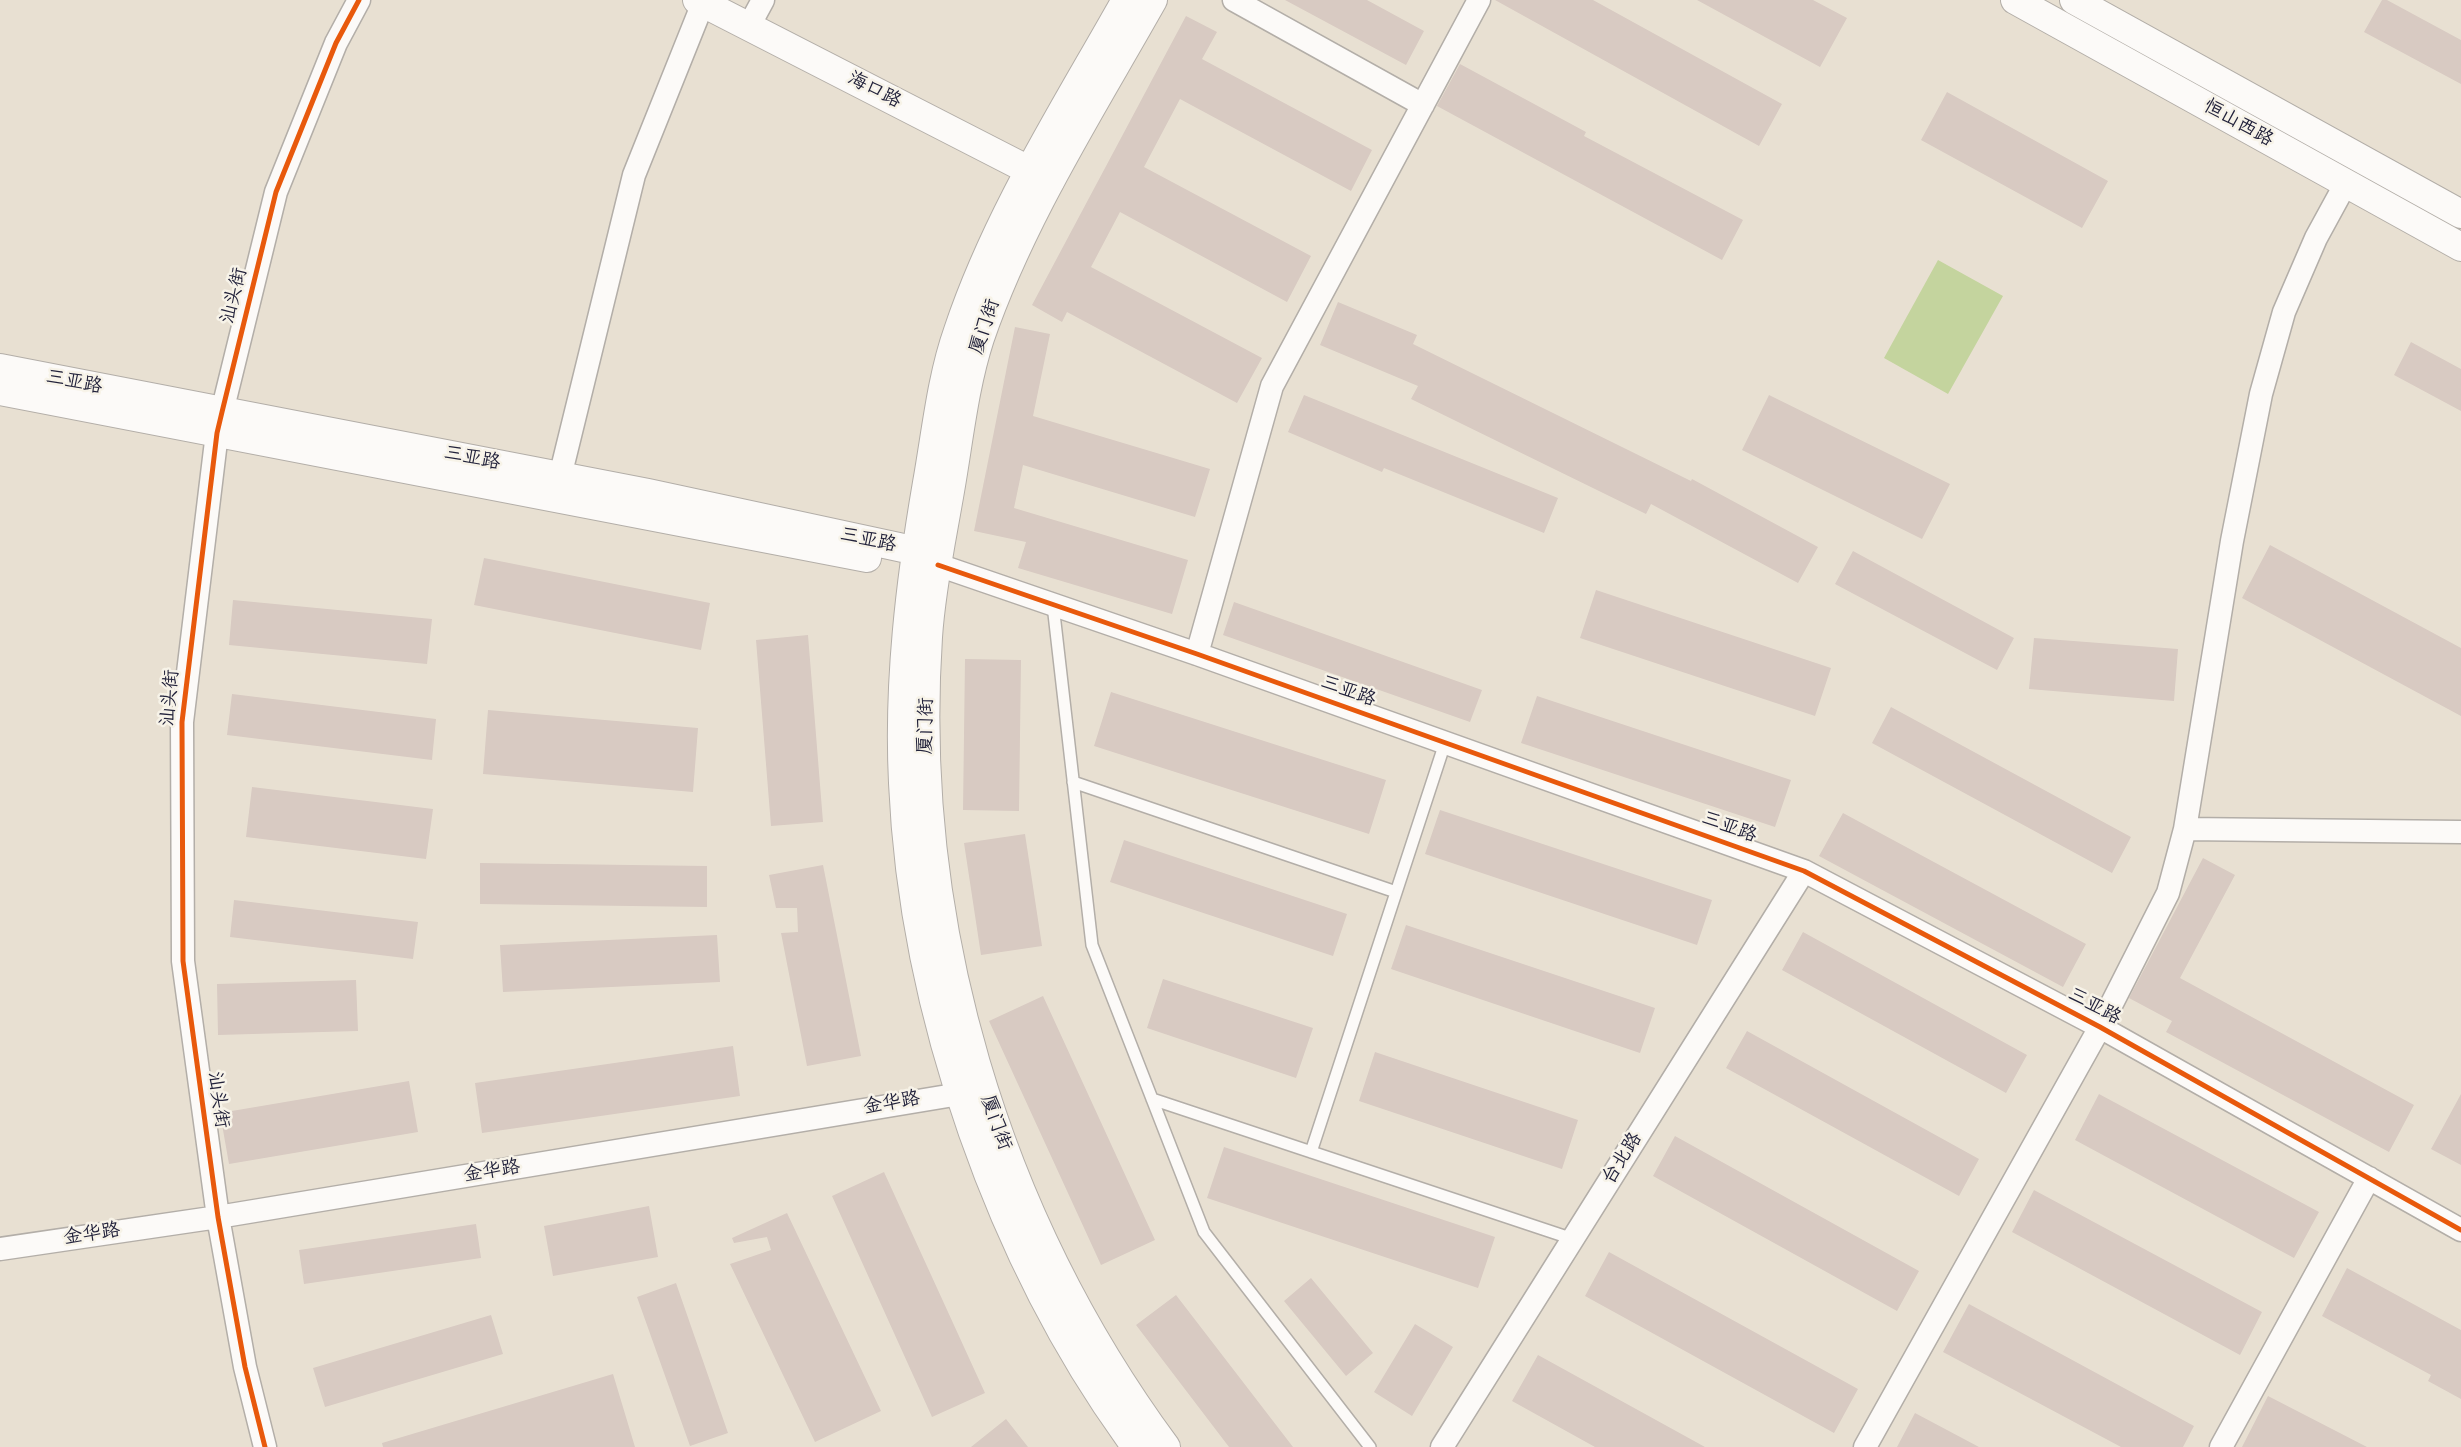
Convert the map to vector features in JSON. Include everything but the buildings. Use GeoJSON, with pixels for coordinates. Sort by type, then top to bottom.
{"type":"FeatureCollection","features":[{"type":"Feature","properties":{"kind":"main road","name":"厦门街"},"geometry":{"type":"LineString","coordinates":[[1126,0],[1041,176],[979,342],[923,561],[928,635],[926,780],[932,852],[949,955],[975,1067],[972,1091],[1002,1209],[1078,1361],[1136,1447]]}},
{"type":"Feature","properties":{"kind":"main road","name":"厦门街"},"geometry":{"type":"LineString","coordinates":[[1041,176],[1153,0]]}},
{"type":"Feature","properties":{"kind":"main road","name":"恒山西路"},"geometry":{"type":"LineString","coordinates":[[2015,0],[2461,247]]}},
{"type":"Feature","properties":{"kind":"main road","name":"恒山西路"},"geometry":{"type":"LineString","coordinates":[[2074,0],[2461,214]]}},
{"type":"Feature","properties":{"kind":"main road","name":"海口路"},"geometry":{"type":"LineString","coordinates":[[700,2],[1041,176]]}},
{"type":"Feature","properties":{"kind":"main road","name":"三亚路"},"geometry":{"type":"LineString","coordinates":[[0,368],[219,422]]}},
{"type":"Feature","properties":{"kind":"main road","name":"三亚路"},"geometry":{"type":"LineString","coordinates":[[0,391],[219,422],[556,487],[923,561]]}},
{"type":"Feature","properties":{"kind":"main road","name":"厦门街"},"geometry":{"type":"LineString","coordinates":[[972,1091],[1023,1200],[1098,1349],[1166,1447]]}},
{"type":"Feature","properties":{"kind":"street","name":"汕头街"},"geometry":{"type":"LineString","coordinates":[[265,1447],[245,1367],[218,1217],[183,960],[182,732],[219,422],[276,192],[336,43],[359,0]]}},
{"type":"Feature","properties":{"kind":"street"},"geometry":{"type":"LineString","coordinates":[[749,26],[763,0]]}},
{"type":"Feature","properties":{"kind":"street"},"geometry":{"type":"LineString","coordinates":[[1234,0],[1422,105]]}},
{"type":"Feature","properties":{"kind":"street"},"geometry":{"type":"LineString","coordinates":[[1197,654],[1272,386],[1480,0]]}},
{"type":"Feature","properties":{"kind":"street"},"geometry":{"type":"LineString","coordinates":[[556,487],[634,175],[700,2]]}},
{"type":"Feature","properties":{"kind":"street"},"geometry":{"type":"LineString","coordinates":[[1865,1447],[2100,1027],[2168,893],[2185,829],[2232,541],[2261,394],[2284,312],[2316,238],[2346,183]]}},
{"type":"Feature","properties":{"kind":"street","name":"三亚路"},"geometry":{"type":"LineString","coordinates":[[923,561],[1197,654],[1804,871],[2100,1027],[2461,1230]]}},
{"type":"Feature","properties":{"kind":"street"},"geometry":{"type":"LineString","coordinates":[[2185,829],[2461,832]]}},
{"type":"Feature","properties":{"kind":"street","name":"台北路"},"geometry":{"type":"LineString","coordinates":[[1442,1447],[1804,871]]}},
{"type":"Feature","properties":{"kind":"street","name":"金华路"},"geometry":{"type":"LineString","coordinates":[[0,1249],[218,1217],[972,1091]]}},
{"type":"Feature","properties":{"kind":"street"},"geometry":{"type":"LineString","coordinates":[[2220,1447],[2368,1178]]}},
{"type":"Feature","properties":{"kind":"lane"},"geometry":{"type":"LineString","coordinates":[[1053,605],[1092,945],[1204,1232],[1370,1447]]}},
{"type":"Feature","properties":{"kind":"lane"},"geometry":{"type":"LineString","coordinates":[[1311,1152],[1444,743]]}},
{"type":"Feature","properties":{"kind":"lane"},"geometry":{"type":"LineString","coordinates":[[1073,782],[1396,892]]}},
{"type":"Feature","properties":{"kind":"lane"},"geometry":{"type":"LineString","coordinates":[[1152,1099],[1573,1239]]}},
{"type":"Feature","properties":{"kind":"green space"},"geometry":{"type":"Polygon","coordinates":[[[1938,260],[2003,296],[1948,394],[1884,358],[1938,260]]]}},
{"type":"Feature","properties":{"kind":"cycle path"},"geometry":{"type":"LineString","coordinates":[[265,1447],[245,1367],[218,1217],[183,961],[182,722],[217,433],[222,412],[276,192],[336,43],[359,0]]}},
{"type":"Feature","properties":{"kind":"cycle path"},"geometry":{"type":"LineString","coordinates":[[938,565],[1197,654],[1804,871],[2100,1027],[2461,1230]]}}]}
